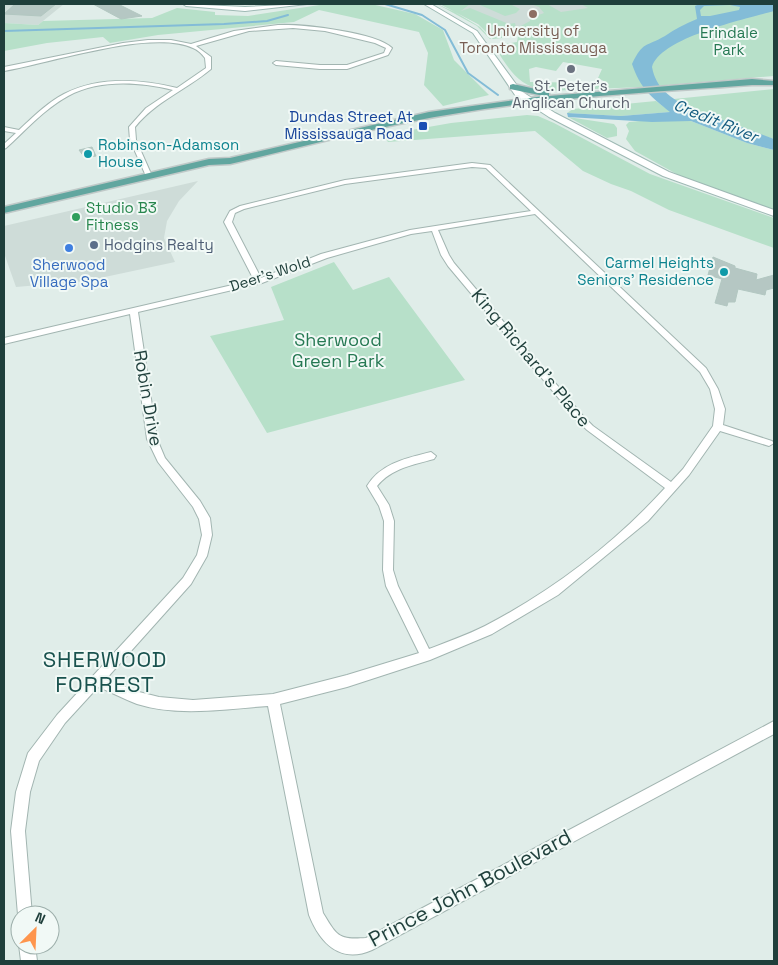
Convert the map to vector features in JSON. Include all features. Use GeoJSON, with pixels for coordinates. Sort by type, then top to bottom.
{"type":"FeatureCollection","features":[{"type":"Feature","properties":{"kind":"main road"},"geometry":{"type":"LineString","coordinates":[[186,4],[244,9],[304,4]]}},
{"type":"Feature","properties":{"kind":"main road"},"geometry":{"type":"LineString","coordinates":[[427,4],[475,32],[513,87],[529,101],[565,122],[666,174],[774,213]]}},
{"type":"Feature","properties":{"kind":"main road"},"geometry":{"type":"LineString","coordinates":[[4,210],[209,162],[230,161],[424,116],[529,101],[572,97],[758,88],[772,84]]}},
{"type":"Feature","properties":{"kind":"main road"},"geometry":{"type":"LineString","coordinates":[[513,87],[542,94],[572,97]]}},
{"type":"Feature","properties":{"kind":"main road"},"geometry":{"type":"LineString","coordinates":[[606,103],[697,90]]}},
{"type":"Feature","properties":{"kind":"main road"},"geometry":{"type":"LineString","coordinates":[[376,128],[395,128],[444,120],[560,108],[565,122]]}},
{"type":"Feature","properties":{"kind":"main road"},"geometry":{"type":"LineString","coordinates":[[4,218],[217,168],[230,161]]}},
{"type":"Feature","properties":{"kind":"street"},"geometry":{"type":"LineString","coordinates":[[191,46],[215,37],[241,31],[291,26],[316,28],[378,42],[389,48],[386,54],[347,67],[320,67],[276,63]]}},
{"type":"Feature","properties":{"kind":"street"},"geometry":{"type":"LineString","coordinates":[[4,69],[131,43],[162,42],[191,46],[208,57],[209,68],[147,110],[132,127],[134,143],[149,176]]}},
{"type":"Feature","properties":{"kind":"street"},"geometry":{"type":"LineString","coordinates":[[4,147],[54,103],[80,90],[110,83],[129,82],[154,84],[179,90]]}},
{"type":"Feature","properties":{"kind":"street"},"geometry":{"type":"LineString","coordinates":[[4,129],[21,132]]}},
{"type":"Feature","properties":{"kind":"street"},"geometry":{"type":"LineString","coordinates":[[98,681],[138,698],[168,704],[193,706],[273,700],[347,682],[426,656],[488,630],[554,592],[644,518],[686,472],[718,427],[720,408],[714,389],[703,370],[493,169],[481,165],[345,182],[242,207],[232,212],[228,222],[258,281]]}},
{"type":"Feature","properties":{"kind":"street","name":"Deer's Wold"},"geometry":{"type":"LineString","coordinates":[[4,341],[258,281],[289,272],[324,256],[410,232],[537,212]]}},
{"type":"Feature","properties":{"kind":"street","name":"King Richard's Place"},"geometry":{"type":"LineString","coordinates":[[434,228],[445,255],[451,264],[580,418],[590,428],[672,488]]}},
{"type":"Feature","properties":{"kind":"street","name":"Robin Drive"},"geometry":{"type":"LineString","coordinates":[[24,905],[18,831],[23,792],[33,758],[61,719],[98,681],[187,581],[197,568],[206,546],[206,525],[200,506],[161,461],[151,436],[134,310]]}},
{"type":"Feature","properties":{"kind":"street"},"geometry":{"type":"LineString","coordinates":[[718,427],[769,443]]}},
{"type":"Feature","properties":{"kind":"street"},"geometry":{"type":"LineString","coordinates":[[426,656],[392,586],[388,570],[389,521],[384,505],[372,486],[379,475],[386,470],[431,456]]}},
{"type":"Feature","properties":{"kind":"street","name":"Prince John Boulevard"},"geometry":{"type":"LineString","coordinates":[[273,700],[316,914],[330,940],[345,947],[366,945],[774,727]]}},
{"type":"Feature","properties":{"kind":"shaded area"},"geometry":{"type":"Polygon","coordinates":[[[4,4],[64,4],[38,25],[4,23],[4,4]]]}},
{"type":"Feature","properties":{"kind":"shaded area","name":"University of Toronto Mississauga"},"geometry":{"type":"Polygon","coordinates":[[[440,4],[591,4],[608,17],[502,29],[478,24],[440,4]]]}},
{"type":"Feature","properties":{"kind":"shaded area"},"geometry":{"type":"Polygon","coordinates":[[[198,181],[179,201],[167,221],[164,238],[175,262],[86,281],[16,287],[4,253],[4,226],[198,181]]]}},
{"type":"Feature","properties":{"kind":"green space"},"geometry":{"type":"Polygon","coordinates":[[[326,4],[371,4],[415,14],[443,30],[454,60],[489,95],[443,106],[424,85],[428,53],[419,32],[319,10],[294,22],[158,35],[110,43],[103,37],[47,43],[4,51],[4,23],[38,25],[43,21],[152,18],[177,8],[215,12],[215,15],[248,16],[326,4]]]}},
{"type":"Feature","properties":{"kind":"green space"},"geometry":{"type":"Polygon","coordinates":[[[437,4],[480,27],[491,39],[477,26],[437,4]]]}},
{"type":"Feature","properties":{"kind":"green space"},"geometry":{"type":"Polygon","coordinates":[[[440,4],[470,4],[461,11],[470,8],[509,24],[515,23],[516,27],[502,31],[502,38],[493,39],[478,24],[440,4]]]}},
{"type":"Feature","properties":{"kind":"green space"},"geometry":{"type":"Polygon","coordinates":[[[478,4],[516,4],[512,5],[520,9],[516,13],[505,16],[478,4]]]}},
{"type":"Feature","properties":{"kind":"green space","name":"Erindale Park"},"geometry":{"type":"Polygon","coordinates":[[[531,4],[547,4],[561,12],[588,8],[581,4],[774,4],[774,76],[642,87],[546,91],[527,85],[515,75],[494,46],[503,56],[498,45],[517,42],[518,36],[515,33],[517,28],[530,21],[530,18],[544,13],[539,7],[531,4]],[[563,62],[556,71],[536,67],[529,69],[530,82],[607,83],[598,78],[602,69],[563,62]]]}},
{"type":"Feature","properties":{"kind":"green space"},"geometry":{"type":"Polygon","coordinates":[[[774,89],[774,139],[695,112],[674,99],[774,89]]]}},
{"type":"Feature","properties":{"kind":"green space"},"geometry":{"type":"Polygon","coordinates":[[[656,101],[671,112],[621,116],[567,113],[573,109],[656,101]]]}},
{"type":"Feature","properties":{"kind":"green space"},"geometry":{"type":"Polygon","coordinates":[[[527,115],[538,116],[554,123],[650,174],[774,218],[774,248],[669,210],[631,191],[583,171],[535,131],[388,142],[383,135],[451,123],[527,115]]]}},
{"type":"Feature","properties":{"kind":"green space"},"geometry":{"type":"Polygon","coordinates":[[[568,117],[614,124],[617,128],[617,136],[607,138],[568,117]]]}},
{"type":"Feature","properties":{"kind":"green space"},"geometry":{"type":"Polygon","coordinates":[[[691,121],[747,143],[774,150],[774,210],[682,177],[635,151],[626,139],[629,131],[626,125],[629,122],[691,121]]]}},
{"type":"Feature","properties":{"kind":"green space","name":"Sherwood Green Park"},"geometry":{"type":"Polygon","coordinates":[[[334,262],[353,290],[389,277],[465,380],[267,433],[210,336],[284,320],[271,287],[334,262]]]}},
{"type":"Feature","properties":{"kind":"water","name":"Credit River"},"geometry":{"type":"Polygon","coordinates":[[[699,4],[774,4],[774,11],[725,24],[687,38],[659,56],[652,67],[657,81],[665,92],[690,108],[774,139],[774,150],[747,143],[691,121],[652,122],[568,117],[567,113],[621,116],[670,112],[657,102],[643,86],[632,64],[642,48],[697,19],[695,6],[699,4]],[[730,5],[704,6],[700,10],[701,16],[710,16],[739,10],[740,7],[730,5]]]}},
{"type":"Feature","properties":{"kind":"building"},"geometry":{"type":"Polygon","coordinates":[[[15,4],[56,4],[41,16],[4,14],[15,4]]]}},
{"type":"Feature","properties":{"kind":"building"},"geometry":{"type":"Polygon","coordinates":[[[93,4],[118,4],[142,16],[121,19],[93,4]]]}},
{"type":"Feature","properties":{"kind":"building","name":"Robinson-Adamson House"},"geometry":{"type":"Polygon","coordinates":[[[92,147],[96,156],[85,158],[79,150],[92,147]]]}},
{"type":"Feature","properties":{"kind":"building","name":"Carmel Heights Seniors' Residence"},"geometry":{"type":"Polygon","coordinates":[[[713,257],[735,266],[735,268],[757,274],[756,280],[774,275],[774,288],[766,290],[765,295],[738,289],[735,302],[728,302],[727,306],[715,303],[722,279],[708,275],[713,257]]]}},
{"type":"Feature","properties":{"kind":"waterway"},"geometry":{"type":"LineString","coordinates":[[385,4],[422,15],[445,30],[468,73],[498,95]]}},
{"type":"Feature","properties":{"kind":"waterway"},"geometry":{"type":"LineString","coordinates":[[4,31],[224,24],[267,21],[288,15]]}},
{"type":"Feature","properties":{"kind":"place","name":"University of Toronto Mississauga"},"geometry":{"type":"Point","coordinates":[533,14]}},
{"type":"Feature","properties":{"kind":"place","name":"St. Peter's Anglican Church"},"geometry":{"type":"Point","coordinates":[571,69]}},
{"type":"Feature","properties":{"kind":"place","name":"Dundas Street At Mississauga Road"},"geometry":{"type":"Point","coordinates":[423,126]}},
{"type":"Feature","properties":{"kind":"place","name":"Robinson-Adamson House"},"geometry":{"type":"Point","coordinates":[88,154]}},
{"type":"Feature","properties":{"kind":"place","name":"Studio B3 Fitness"},"geometry":{"type":"Point","coordinates":[76,217]}},
{"type":"Feature","properties":{"kind":"place","name":"Hodgins Realty"},"geometry":{"type":"Point","coordinates":[94,245]}},
{"type":"Feature","properties":{"kind":"place","name":"Sherwood Village Spa"},"geometry":{"type":"Point","coordinates":[69,248]}},
{"type":"Feature","properties":{"kind":"place","name":"Carmel Heights Seniors' Residence"},"geometry":{"type":"Point","coordinates":[724,272]}},
{"type":"Feature","properties":{"kind":"district","name":"SHERWOOD FORREST"},"geometry":{"type":"Point","coordinates":[105,672]}}]}
